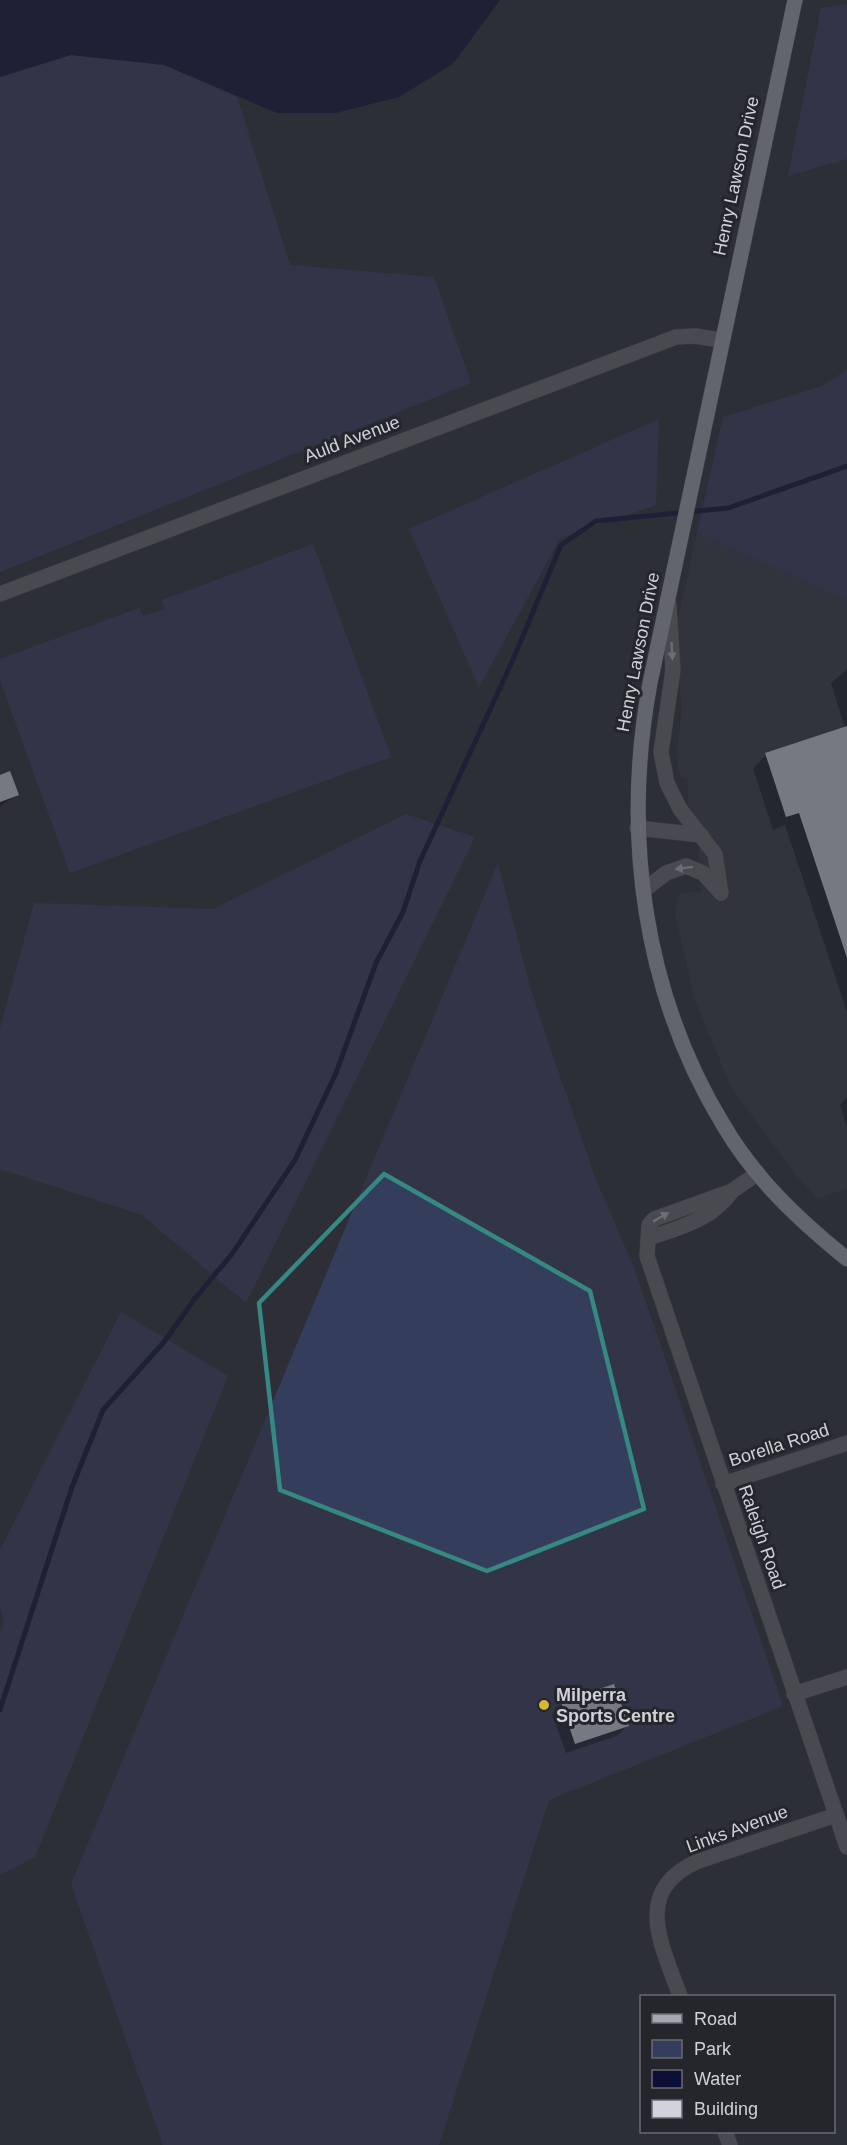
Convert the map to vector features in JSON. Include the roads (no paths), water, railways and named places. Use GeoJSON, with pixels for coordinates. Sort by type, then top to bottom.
{"type":"FeatureCollection","features":[{"type":"Feature","properties":{"kind":"main road","name":"Henry Lawson Drive"},"geometry":{"type":"LineString","coordinates":[[795,0],[668,593],[642,728],[638,771],[637,828],[643,891],[657,966],[672,1013],[723,1126],[758,1173],[788,1207],[847,1259]]}},
{"type":"Feature","properties":{"kind":"street","name":"Auld Avenue"},"geometry":{"type":"LineString","coordinates":[[0,594],[676,337],[695,336],[722,340]]}},
{"type":"Feature","properties":{"kind":"street"},"geometry":{"type":"LineString","coordinates":[[643,891],[666,873],[686,866],[703,873],[721,893],[715,854],[680,808],[667,783],[661,752],[673,670],[668,593]]}},
{"type":"Feature","properties":{"kind":"street"},"geometry":{"type":"LineString","coordinates":[[637,828],[701,835]]}},
{"type":"Feature","properties":{"kind":"street","name":"Raleigh Road"},"geometry":{"type":"LineString","coordinates":[[758,1173],[732,1191],[661,1215],[649,1225],[647,1249],[649,1263],[723,1485],[847,1847]]}},
{"type":"Feature","properties":{"kind":"street","name":"Borella Road"},"geometry":{"type":"LineString","coordinates":[[723,1485],[847,1443]]}},
{"type":"Feature","properties":{"kind":"street"},"geometry":{"type":"LineString","coordinates":[[794,1694],[847,1677]]}},
{"type":"Feature","properties":{"kind":"street","name":"Links Avenue"},"geometry":{"type":"LineString","coordinates":[[680,1995],[657,1928],[658,1898],[665,1883],[677,1872],[696,1862],[836,1815]]}},
{"type":"Feature","properties":{"kind":"water"},"geometry":{"type":"Polygon","coordinates":[[[0,0],[500,0],[453,64],[399,97],[336,113],[277,113],[164,65],[71,55],[0,77],[0,0]]]}},
{"type":"Feature","properties":{"kind":"waterway"},"geometry":{"type":"LineString","coordinates":[[0,1710],[72,1487],[103,1410],[164,1342],[196,1297],[232,1254],[295,1160],[336,1073],[376,963],[403,912],[420,861],[512,662],[561,545],[596,521],[728,508],[847,466]]}},
{"type":"Feature","properties":{"kind":"place","name":"Milperra Sports Centre"},"geometry":{"type":"Point","coordinates":[544,1705]}}]}
